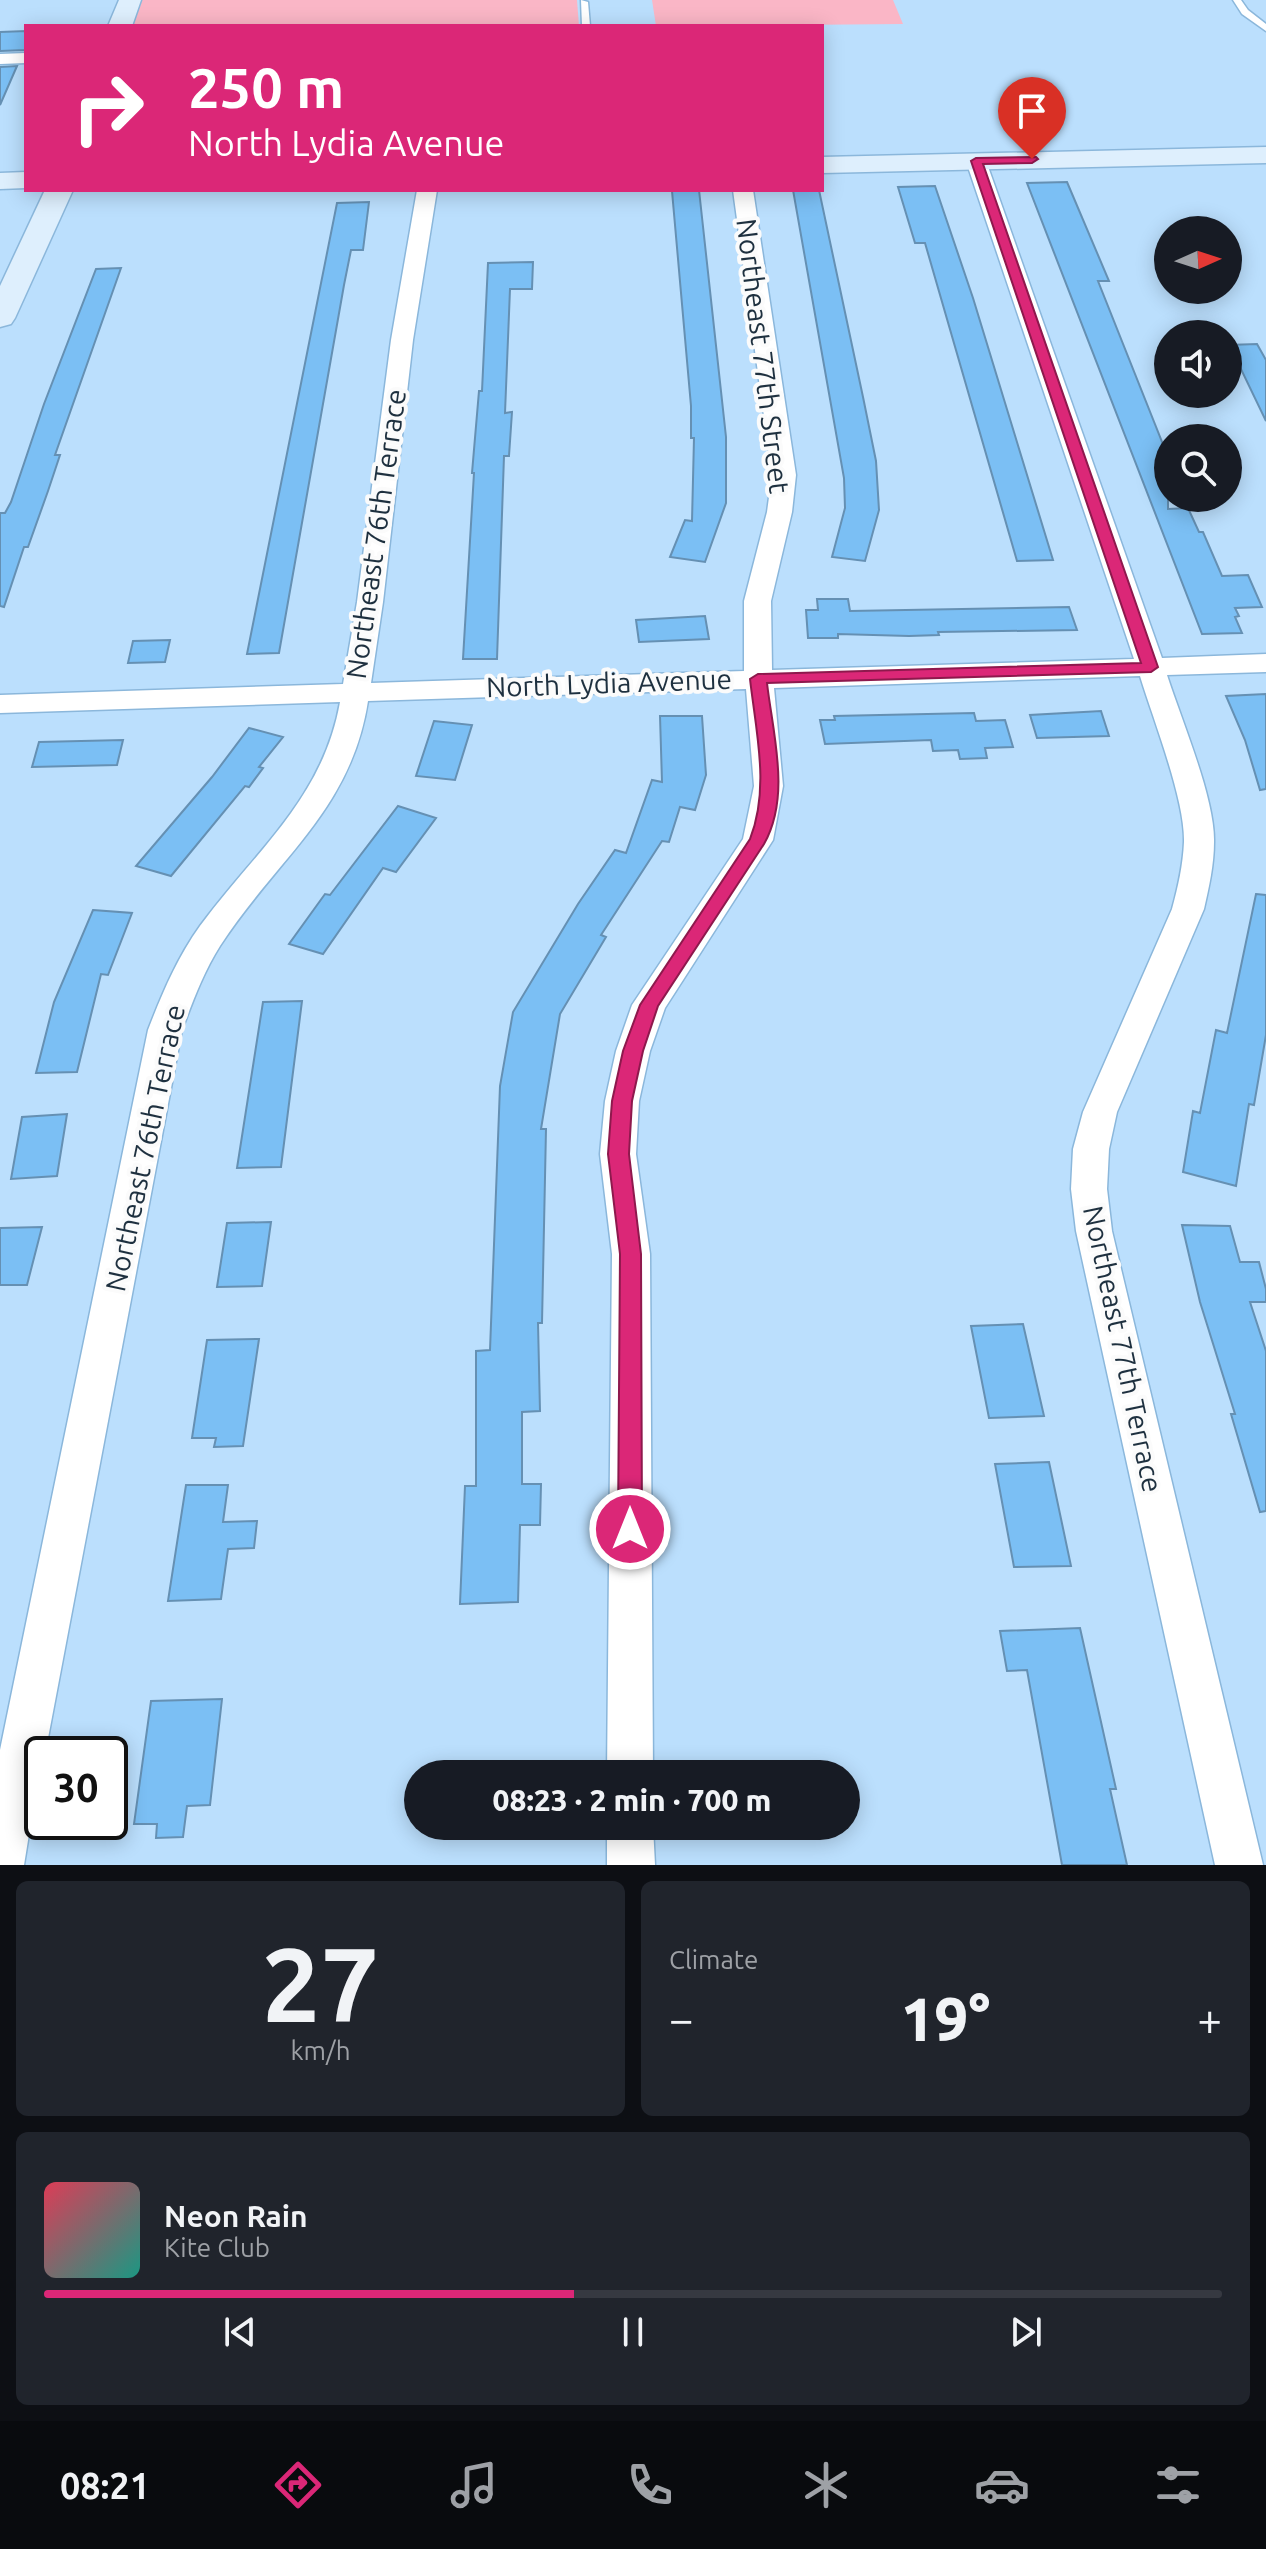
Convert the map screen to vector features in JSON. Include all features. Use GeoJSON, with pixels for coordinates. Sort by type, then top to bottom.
{"type":"FeatureCollection","features":[{"type":"Feature","properties":{"kind":"street"},"geometry":{"type":"LineString","coordinates":[[121,24],[130,0]]}},
{"type":"Feature","properties":{"kind":"street"},"geometry":{"type":"LineString","coordinates":[[0,59],[24,58]]}},
{"type":"Feature","properties":{"kind":"street"},"geometry":{"type":"LineString","coordinates":[[824,165],[1266,155]]}},
{"type":"Feature","properties":{"kind":"street","name":"Northeast 77th Terrace"},"geometry":{"type":"LineString","coordinates":[[976,161],[1151,667],[1196,812],[1199,840],[1195,881],[1188,909],[1100,1112],[1091,1149],[1089,1189],[1094,1231],[1239,1865]]}},
{"type":"Feature","properties":{"kind":"street"},"geometry":{"type":"LineString","coordinates":[[0,181],[24,180]]}},
{"type":"Feature","properties":{"kind":"street"},"geometry":{"type":"LineString","coordinates":[[0,318],[58,192]]}},
{"type":"Feature","properties":{"kind":"street","name":"Northeast 76th Terrace"},"geometry":{"type":"LineString","coordinates":[[0,1865],[165,1030],[183,982],[210,936],[311,811],[328,784],[349,730],[370,602],[402,340],[427,192]]}},
{"type":"Feature","properties":{"kind":"street","name":"Northeast 77th Street"},"geometry":{"type":"LineString","coordinates":[[630,1760],[631,1254],[618,1154],[622,1101],[633,1051],[649,1005],[758,840],[768,815],[771,789],[758,679],[756,618],[762,573],[782,505],[784,475],[743,192]]}},
{"type":"Feature","properties":{"kind":"street","name":"North Lydia Avenue"},"geometry":{"type":"LineString","coordinates":[[0,704],[1266,663]]}},
{"type":"Feature","properties":{"kind":"street"},"geometry":{"type":"LineString","coordinates":[[630,1840],[631,1865]]}},
{"type":"Feature","properties":{"kind":"lane"},"geometry":{"type":"LineString","coordinates":[[1237,0],[1245,12],[1266,28]]}},
{"type":"Feature","properties":{"kind":"lane"},"geometry":{"type":"LineString","coordinates":[[584,2],[586,24]]}},
{"type":"Feature","properties":{"kind":"lane"},"geometry":{"type":"LineString","coordinates":[[1245,12],[1266,12]]}},
{"type":"Feature","properties":{"kind":"shaded area"},"geometry":{"type":"Polygon","coordinates":[[[141,0],[577,0],[579,24],[133,24],[141,0]]]}},
{"type":"Feature","properties":{"kind":"shaded area"},"geometry":{"type":"Polygon","coordinates":[[[652,0],[893,0],[903,24],[824,25],[656,24],[652,0]]]}},
{"type":"Feature","properties":{"kind":"building"},"geometry":{"type":"Polygon","coordinates":[[[24,31],[24,50],[0,51],[0,32],[24,31]]]}},
{"type":"Feature","properties":{"kind":"building"},"geometry":{"type":"Polygon","coordinates":[[[17,66],[0,105],[0,67],[17,66]]]}},
{"type":"Feature","properties":{"kind":"building"},"geometry":{"type":"Polygon","coordinates":[[[1067,182],[1109,281],[1098,281],[1155,424],[1154,510],[1027,183],[1067,182]]]}},
{"type":"Feature","properties":{"kind":"building"},"geometry":{"type":"Polygon","coordinates":[[[935,186],[973,298],[1053,560],[1017,561],[925,243],[915,243],[898,187],[935,186]]]}},
{"type":"Feature","properties":{"kind":"building"},"geometry":{"type":"Polygon","coordinates":[[[672,192],[699,192],[726,437],[726,503],[705,562],[670,557],[685,520],[692,521],[694,438],[691,438],[691,406],[672,192]]]}},
{"type":"Feature","properties":{"kind":"building"},"geometry":{"type":"Polygon","coordinates":[[[793,192],[819,192],[876,461],[879,510],[865,561],[832,557],[845,508],[844,478],[793,192]]]}},
{"type":"Feature","properties":{"kind":"building"},"geometry":{"type":"Polygon","coordinates":[[[369,202],[363,250],[351,250],[344,285],[279,653],[247,654],[337,203],[369,202]]]}},
{"type":"Feature","properties":{"kind":"building"},"geometry":{"type":"Polygon","coordinates":[[[533,262],[532,289],[510,289],[505,413],[512,412],[509,456],[504,456],[497,659],[463,659],[472,473],[479,391],[482,391],[488,263],[533,262]]]}},
{"type":"Feature","properties":{"kind":"building"},"geometry":{"type":"Polygon","coordinates":[[[121,268],[55,455],[60,455],[28,547],[24,547],[4,607],[0,606],[0,513],[5,513],[11,502],[44,404],[96,269],[121,268]]]}},
{"type":"Feature","properties":{"kind":"building"},"geometry":{"type":"Polygon","coordinates":[[[1257,344],[1266,360],[1266,421],[1242,371],[1242,345],[1257,344]]]}},
{"type":"Feature","properties":{"kind":"building"},"geometry":{"type":"Polygon","coordinates":[[[1155,512],[1190,512],[1199,532],[1203,532],[1222,576],[1248,575],[1262,607],[1235,608],[1239,616],[1235,617],[1242,633],[1202,634],[1155,512]]]}},
{"type":"Feature","properties":{"kind":"building"},"geometry":{"type":"Polygon","coordinates":[[[817,599],[848,599],[850,611],[1069,607],[1077,630],[938,632],[939,635],[909,636],[838,634],[838,638],[808,638],[806,610],[818,610],[817,599]]]}},
{"type":"Feature","properties":{"kind":"building"},"geometry":{"type":"Polygon","coordinates":[[[705,616],[709,639],[639,642],[636,620],[705,616]]]}},
{"type":"Feature","properties":{"kind":"building"},"geometry":{"type":"Polygon","coordinates":[[[170,640],[165,662],[128,663],[133,641],[170,640]]]}},
{"type":"Feature","properties":{"kind":"building"},"geometry":{"type":"Polygon","coordinates":[[[1266,694],[1266,789],[1260,790],[1245,740],[1226,696],[1266,694]]]}},
{"type":"Feature","properties":{"kind":"building"},"geometry":{"type":"Polygon","coordinates":[[[1101,711],[1109,736],[1037,738],[1030,715],[1101,711]]]}},
{"type":"Feature","properties":{"kind":"building"},"geometry":{"type":"Polygon","coordinates":[[[974,713],[976,721],[1005,720],[1013,747],[985,748],[987,758],[960,759],[958,750],[933,751],[931,740],[825,744],[820,720],[835,720],[834,716],[974,713]]]}},
{"type":"Feature","properties":{"kind":"building"},"geometry":{"type":"Polygon","coordinates":[[[660,716],[702,716],[706,775],[695,810],[680,807],[669,842],[662,841],[601,935],[606,937],[560,1014],[541,1129],[546,1129],[542,1323],[538,1323],[540,1411],[522,1412],[522,1484],[541,1484],[540,1525],[520,1525],[518,1602],[460,1604],[465,1486],[476,1486],[476,1351],[490,1350],[500,1086],[513,1012],[578,904],[615,850],[626,853],[652,780],[662,782],[660,716]]]}},
{"type":"Feature","properties":{"kind":"building"},"geometry":{"type":"Polygon","coordinates":[[[434,721],[472,725],[455,780],[416,776],[434,721]]]}},
{"type":"Feature","properties":{"kind":"building"},"geometry":{"type":"Polygon","coordinates":[[[249,728],[283,737],[259,767],[263,768],[249,787],[245,786],[171,876],[136,866],[212,777],[249,728]]]}},
{"type":"Feature","properties":{"kind":"building"},"geometry":{"type":"Polygon","coordinates":[[[123,740],[117,765],[32,767],[39,742],[123,740]]]}},
{"type":"Feature","properties":{"kind":"building"},"geometry":{"type":"Polygon","coordinates":[[[398,806],[436,818],[396,872],[383,868],[323,954],[289,944],[325,894],[330,895],[398,806]]]}},
{"type":"Feature","properties":{"kind":"building"},"geometry":{"type":"Polygon","coordinates":[[[1256,894],[1266,895],[1266,1035],[1254,1105],[1249,1104],[1236,1186],[1183,1172],[1193,1111],[1200,1113],[1216,1030],[1227,1033],[1256,894]]]}},
{"type":"Feature","properties":{"kind":"building"},"geometry":{"type":"Polygon","coordinates":[[[93,910],[132,913],[108,975],[101,974],[77,1072],[36,1073],[54,1002],[93,910]]]}},
{"type":"Feature","properties":{"kind":"building"},"geometry":{"type":"Polygon","coordinates":[[[302,1001],[281,1167],[237,1168],[263,1002],[302,1001]]]}},
{"type":"Feature","properties":{"kind":"building"},"geometry":{"type":"Polygon","coordinates":[[[67,1114],[57,1176],[11,1179],[22,1117],[67,1114]]]}},
{"type":"Feature","properties":{"kind":"building"},"geometry":{"type":"Polygon","coordinates":[[[271,1222],[262,1286],[217,1287],[227,1223],[271,1222]]]}},
{"type":"Feature","properties":{"kind":"building"},"geometry":{"type":"Polygon","coordinates":[[[1182,1225],[1230,1226],[1240,1262],[1259,1262],[1266,1302],[1250,1302],[1266,1351],[1266,1511],[1260,1512],[1231,1414],[1235,1414],[1200,1302],[1182,1225]]]}},
{"type":"Feature","properties":{"kind":"building"},"geometry":{"type":"Polygon","coordinates":[[[42,1227],[27,1285],[0,1285],[0,1228],[42,1227]]]}},
{"type":"Feature","properties":{"kind":"building"},"geometry":{"type":"Polygon","coordinates":[[[1023,1324],[1044,1416],[989,1418],[971,1326],[1023,1324]]]}},
{"type":"Feature","properties":{"kind":"building"},"geometry":{"type":"Polygon","coordinates":[[[259,1339],[243,1446],[214,1447],[216,1438],[192,1438],[207,1340],[259,1339]]]}},
{"type":"Feature","properties":{"kind":"building"},"geometry":{"type":"Polygon","coordinates":[[[1049,1462],[1071,1566],[1014,1567],[995,1464],[1049,1462]]]}},
{"type":"Feature","properties":{"kind":"building"},"geometry":{"type":"Polygon","coordinates":[[[186,1485],[228,1485],[223,1522],[257,1521],[254,1548],[228,1549],[221,1599],[168,1601],[186,1485]]]}},
{"type":"Feature","properties":{"kind":"building"},"geometry":{"type":"Polygon","coordinates":[[[1080,1628],[1116,1789],[1110,1789],[1127,1865],[1062,1865],[1027,1670],[1007,1671],[1000,1631],[1080,1628]]]}},
{"type":"Feature","properties":{"kind":"building"},"geometry":{"type":"Polygon","coordinates":[[[222,1699],[210,1805],[187,1806],[183,1837],[156,1838],[157,1824],[134,1824],[151,1701],[222,1699]]]}},
{"type":"Feature","properties":{"kind":"route"},"geometry":{"type":"LineString","coordinates":[[630,1529],[631,1254],[618,1154],[622,1101],[633,1051],[649,1005],[758,840],[768,815],[771,789],[758,679],[1151,667],[976,161],[1032,159]]}}]}
